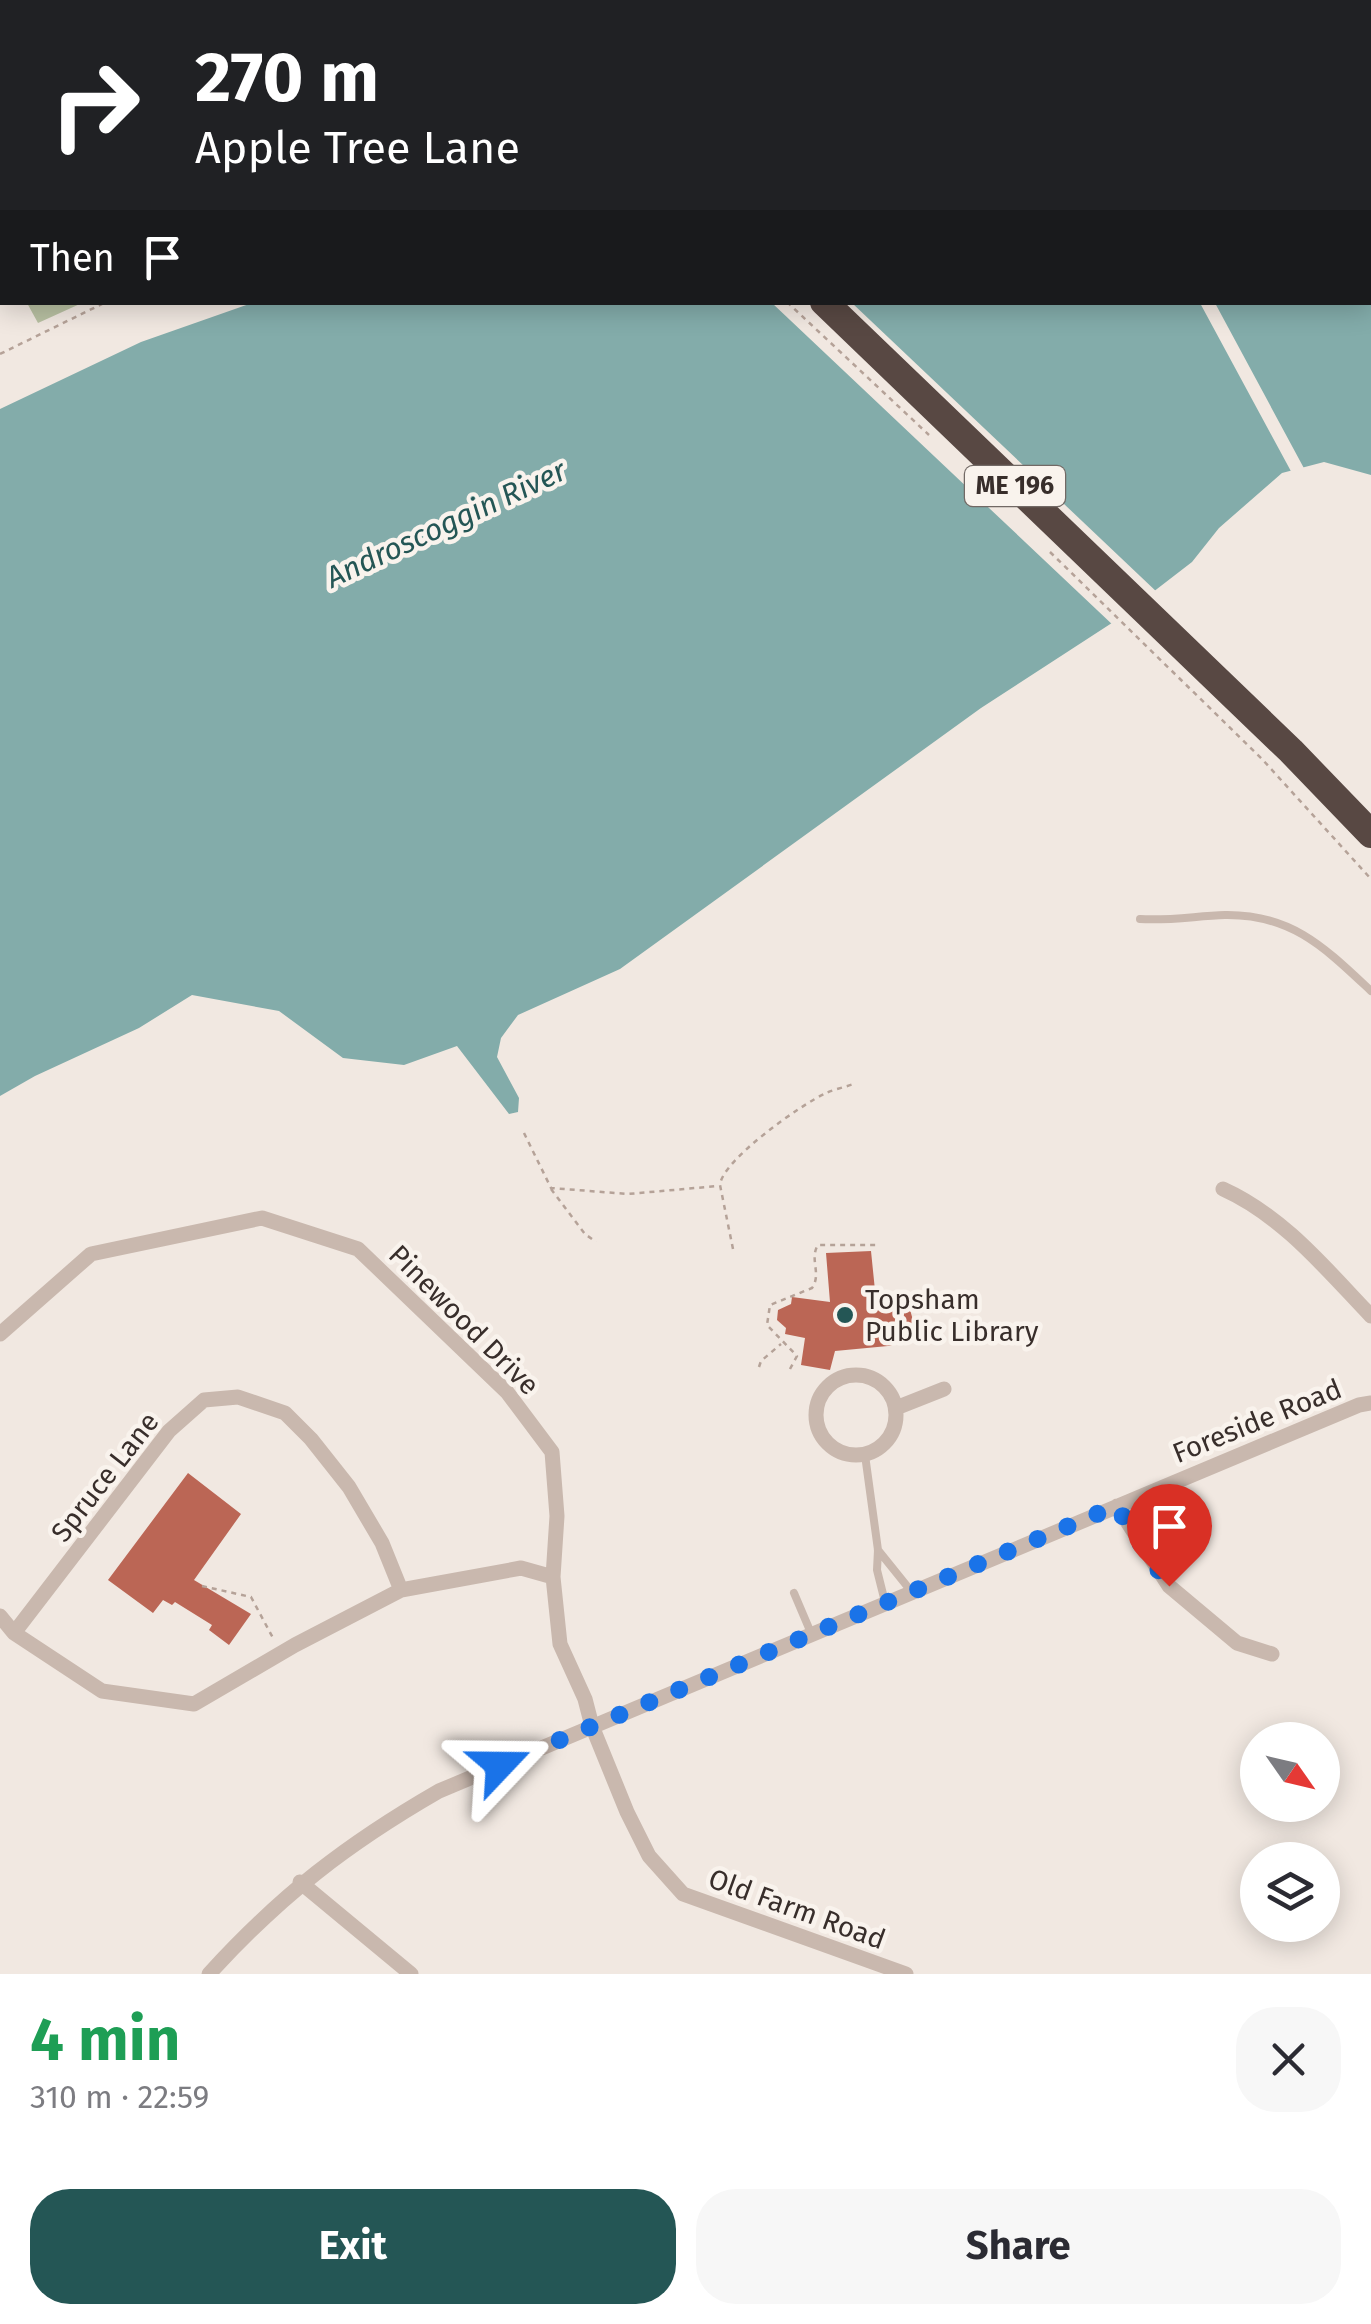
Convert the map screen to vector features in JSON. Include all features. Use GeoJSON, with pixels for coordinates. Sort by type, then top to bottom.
{"type":"FeatureCollection","features":[{"type":"Feature","properties":{"kind":"highway","name":"ME 196"},"geometry":{"type":"LineString","coordinates":[[827,305],[1193,673],[1371,834]]}},
{"type":"Feature","properties":{"kind":"street"},"geometry":{"type":"LineString","coordinates":[[1223,1188],[1249,1200],[1297,1239],[1371,1316]]}},
{"type":"Feature","properties":{"kind":"street","name":"Pinewood Drive"},"geometry":{"type":"LineString","coordinates":[[0,1334],[92,1254],[262,1218],[358,1249],[506,1392],[552,1452],[557,1516],[554,1578],[560,1644],[585,1699],[592,1726]]}},
{"type":"Feature","properties":{"kind":"street"},"geometry":{"type":"LineString","coordinates":[[847,1375],[873,1378],[884,1385],[896,1408],[893,1432],[877,1450],[865,1455],[841,1452],[822,1436],[816,1413],[825,1389],[847,1375]]}},
{"type":"Feature","properties":{"kind":"street"},"geometry":{"type":"LineString","coordinates":[[896,1408],[944,1389]]}},
{"type":"Feature","properties":{"kind":"street","name":"Spruce Lane"},"geometry":{"type":"LineString","coordinates":[[14,1633],[168,1432],[204,1400],[238,1397],[285,1413],[349,1487],[382,1543],[401,1590]]}},
{"type":"Feature","properties":{"kind":"street","name":"Foreside Road"},"geometry":{"type":"LineString","coordinates":[[209,1974],[300,1882],[365,1835],[439,1790],[1371,1403]]}},
{"type":"Feature","properties":{"kind":"street"},"geometry":{"type":"LineString","coordinates":[[1116,1506],[1169,1586],[1237,1642],[1272,1654]]}},
{"type":"Feature","properties":{"kind":"street"},"geometry":{"type":"LineString","coordinates":[[0,1616],[14,1633],[102,1691],[194,1704],[401,1590],[521,1568],[554,1578]]}},
{"type":"Feature","properties":{"kind":"street","name":"Old Farm Road"},"geometry":{"type":"LineString","coordinates":[[592,1726],[649,1856],[684,1894],[906,1974]]}},
{"type":"Feature","properties":{"kind":"street"},"geometry":{"type":"LineString","coordinates":[[300,1882],[411,1974]]}},
{"type":"Feature","properties":{"kind":"lane"},"geometry":{"type":"LineString","coordinates":[[1140,919],[1163,921],[1225,915],[1278,921],[1328,952],[1371,991]]}},
{"type":"Feature","properties":{"kind":"lane"},"geometry":{"type":"LineString","coordinates":[[865,1455],[878,1550],[877,1570],[885,1602]]}},
{"type":"Feature","properties":{"kind":"lane"},"geometry":{"type":"LineString","coordinates":[[878,1550],[912,1591]]}},
{"type":"Feature","properties":{"kind":"lane"},"geometry":{"type":"LineString","coordinates":[[794,1592],[811,1633]]}},
{"type":"Feature","properties":{"kind":"path"},"geometry":{"type":"LineString","coordinates":[[0,354],[100,305]]}},
{"type":"Feature","properties":{"kind":"path"},"geometry":{"type":"LineString","coordinates":[[790,305],[934,440]]}},
{"type":"Feature","properties":{"kind":"path"},"geometry":{"type":"LineString","coordinates":[[1043,546],[1193,673],[1371,879]]}},
{"type":"Feature","properties":{"kind":"path"},"geometry":{"type":"LineString","coordinates":[[733,1249],[720,1186],[720,1178],[729,1165],[776,1125],[822,1095],[856,1083]]}},
{"type":"Feature","properties":{"kind":"path"},"geometry":{"type":"LineString","coordinates":[[524,1133],[550,1188],[585,1234],[596,1242]]}},
{"type":"Feature","properties":{"kind":"path"},"geometry":{"type":"LineString","coordinates":[[550,1188],[628,1194],[720,1186]]}},
{"type":"Feature","properties":{"kind":"path"},"geometry":{"type":"LineString","coordinates":[[790,1369],[797,1356],[767,1325],[767,1312],[776,1300],[812,1288],[818,1277],[814,1257],[818,1244],[876,1245]]}},
{"type":"Feature","properties":{"kind":"path"},"geometry":{"type":"LineString","coordinates":[[759,1367],[782,1343]]}},
{"type":"Feature","properties":{"kind":"path"},"geometry":{"type":"LineString","coordinates":[[202,1586],[251,1598],[291,1652]]}},
{"type":"Feature","properties":{"kind":"path"},"geometry":{"type":"LineString","coordinates":[[232,1601],[234,1593]]}},
{"type":"Feature","properties":{"kind":"green space"},"geometry":{"type":"Polygon","coordinates":[[[28,305],[78,305],[38,323],[28,305]]]}},
{"type":"Feature","properties":{"kind":"water","name":"Androscoggin River"},"geometry":{"type":"Polygon","coordinates":[[[246,305],[1371,305],[1371,475],[1324,462],[1282,473],[1219,528],[1192,562],[1118,619],[981,708],[620,969],[518,1015],[501,1038],[497,1057],[519,1098],[518,1112],[509,1114],[457,1046],[404,1065],[343,1058],[279,1011],[192,995],[139,1028],[0,1096],[0,409],[141,342],[246,305]]]}},
{"type":"Feature","properties":{"kind":"pier"},"geometry":{"type":"Polygon","coordinates":[[[774,305],[854,305],[1159,594],[1115,627],[774,305]]]}},
{"type":"Feature","properties":{"kind":"pier"},"geometry":{"type":"Polygon","coordinates":[[[1201,305],[1216,305],[1306,472],[1293,475],[1201,305]]]}},
{"type":"Feature","properties":{"kind":"building","name":"Topsham Public Library"},"geometry":{"type":"Polygon","coordinates":[[[871,1251],[877,1310],[908,1302],[918,1339],[835,1351],[830,1370],[801,1365],[805,1338],[785,1334],[786,1328],[777,1320],[778,1310],[791,1304],[792,1297],[830,1302],[826,1253],[871,1251]]]}},
{"type":"Feature","properties":{"kind":"building"},"geometry":{"type":"Polygon","coordinates":[[[188,1473],[241,1514],[194,1580],[251,1614],[229,1645],[209,1630],[212,1625],[175,1602],[172,1605],[163,1600],[153,1613],[108,1580],[188,1473]]]}},
{"type":"Feature","properties":{"kind":"place","name":"Topsham Public Library"},"geometry":{"type":"Point","coordinates":[845,1315]}},
{"type":"Feature","properties":{"kind":"route"},"geometry":{"type":"LineString","coordinates":[[500,1765],[1116,1506],[1169,1586]]}}]}
